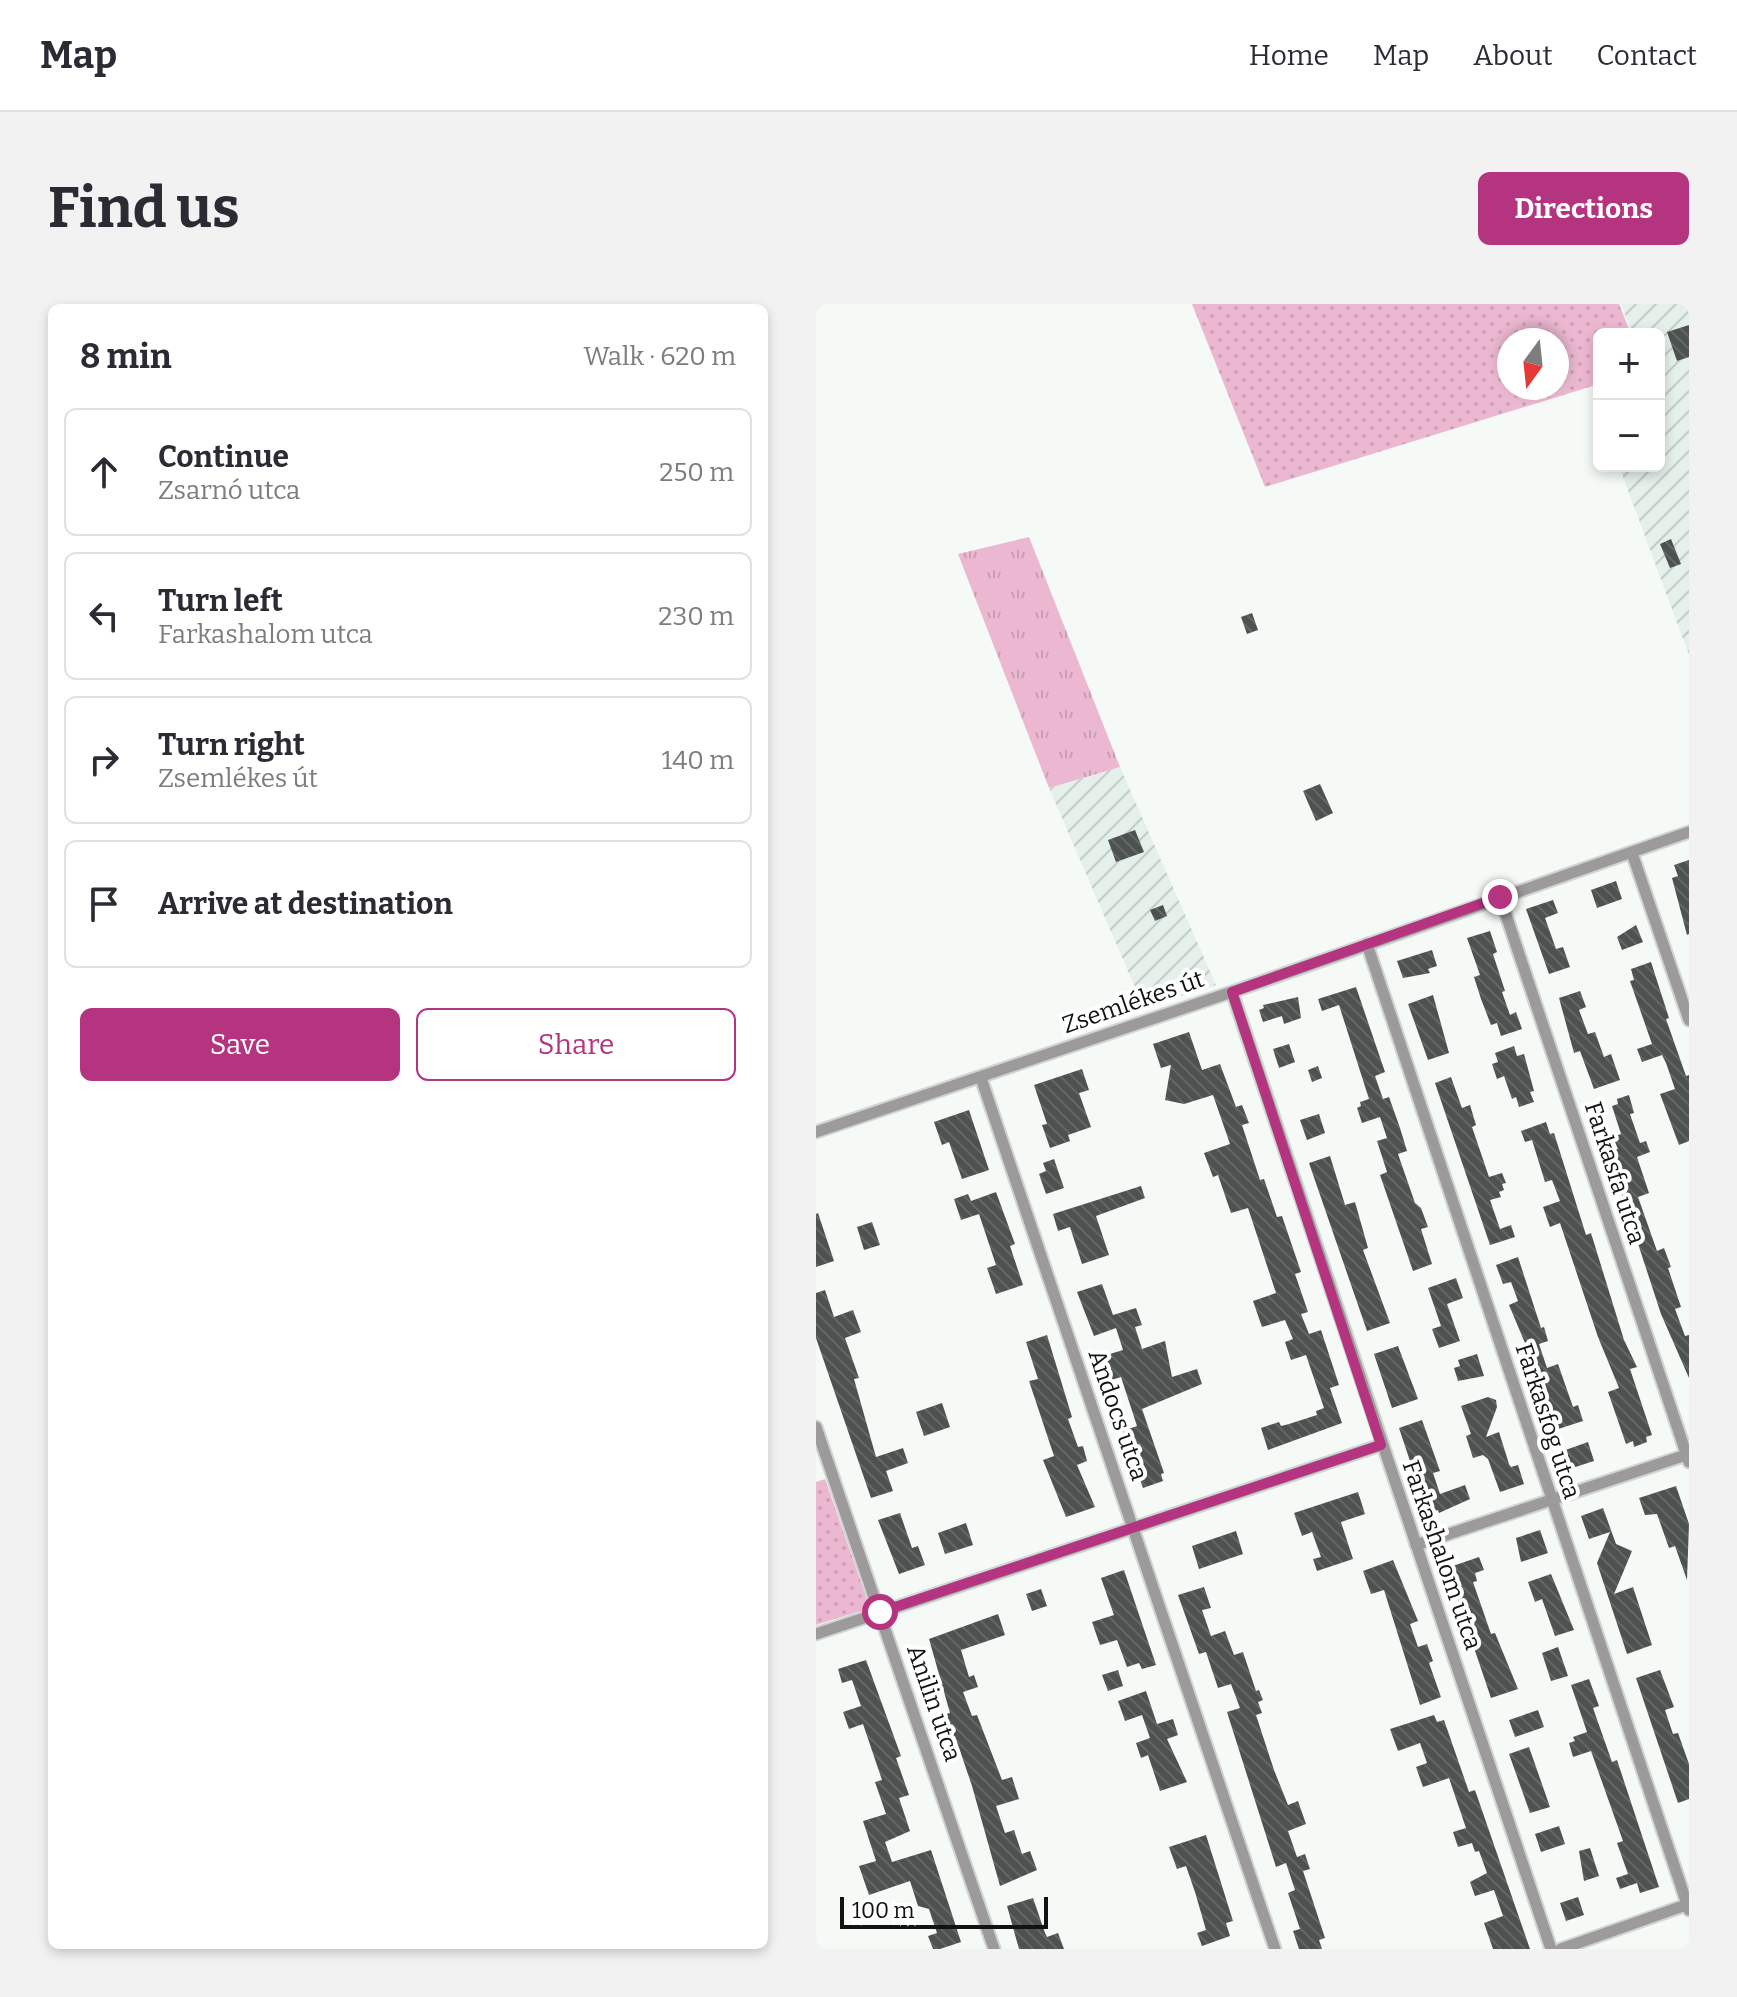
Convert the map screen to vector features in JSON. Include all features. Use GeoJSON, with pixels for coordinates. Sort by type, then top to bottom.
{"type":"FeatureCollection","features":[{"type":"Feature","properties":{"kind":"street","name":"Zsemlékes út"},"geometry":{"type":"LineString","coordinates":[[816,1132],[1232,992],[1689,832]]}},
{"type":"Feature","properties":{"kind":"street"},"geometry":{"type":"LineString","coordinates":[[1632,853],[1689,1020]]}},
{"type":"Feature","properties":{"kind":"street","name":"Farkasfa utca"},"geometry":{"type":"LineString","coordinates":[[1500,897],[1688,1457]]}},
{"type":"Feature","properties":{"kind":"street","name":"Farkasfog utca"},"geometry":{"type":"LineString","coordinates":[[1367,944],[1688,1907]]}},
{"type":"Feature","properties":{"kind":"street","name":"Farkashalom utca"},"geometry":{"type":"LineString","coordinates":[[1232,992],[1551,1949]]}},
{"type":"Feature","properties":{"kind":"street","name":"Andocs utca"},"geometry":{"type":"LineString","coordinates":[[981,1078],[1275,1949]]}},
{"type":"Feature","properties":{"kind":"street","name":"Anilin utca"},"geometry":{"type":"LineString","coordinates":[[816,1427],[994,1949]]}},
{"type":"Feature","properties":{"kind":"street"},"geometry":{"type":"LineString","coordinates":[[816,1634],[1381,1445]]}},
{"type":"Feature","properties":{"kind":"street"},"geometry":{"type":"LineString","coordinates":[[1416,1545],[1688,1457]]}},
{"type":"Feature","properties":{"kind":"street"},"geometry":{"type":"LineString","coordinates":[[1561,1949],[1688,1907]]}},
{"type":"Feature","properties":{"kind":"shaded area"},"geometry":{"type":"Polygon","coordinates":[[[1621,304],[1689,304],[1689,655],[1621,472],[1665,472],[1665,328],[1630,328],[1621,304]]]}},
{"type":"Feature","properties":{"kind":"shaded area"},"geometry":{"type":"Polygon","coordinates":[[[1120,767],[1216,985],[1144,1008],[1049,788],[1120,767]]]}},
{"type":"Feature","properties":{"kind":"green space"},"geometry":{"type":"Polygon","coordinates":[[[1192,304],[1619,304],[1629,328],[1593,328],[1593,386],[1569,393],[1569,328],[1497,328],[1497,400],[1547,400],[1265,487],[1192,304]]]}},
{"type":"Feature","properties":{"kind":"green space"},"geometry":{"type":"Polygon","coordinates":[[[1029,537],[1120,767],[1049,788],[958,554],[1029,537]]]}},
{"type":"Feature","properties":{"kind":"green space"},"geometry":{"type":"Polygon","coordinates":[[[825,1479],[870,1608],[816,1625],[816,1482],[825,1479]]]}},
{"type":"Feature","properties":{"kind":"building"},"geometry":{"type":"Polygon","coordinates":[[[1689,325],[1689,357],[1677,361],[1667,332],[1689,325]]]}},
{"type":"Feature","properties":{"kind":"building"},"geometry":{"type":"Polygon","coordinates":[[[1671,539],[1681,564],[1670,568],[1660,544],[1671,539]]]}},
{"type":"Feature","properties":{"kind":"building"},"geometry":{"type":"Polygon","coordinates":[[[1252,613],[1258,630],[1247,634],[1241,617],[1252,613]]]}},
{"type":"Feature","properties":{"kind":"building"},"geometry":{"type":"Polygon","coordinates":[[[1320,784],[1333,813],[1316,821],[1303,791],[1320,784]]]}},
{"type":"Feature","properties":{"kind":"building"},"geometry":{"type":"Polygon","coordinates":[[[1135,830],[1144,852],[1116,862],[1108,840],[1135,830]]]}},
{"type":"Feature","properties":{"kind":"building"},"geometry":{"type":"Polygon","coordinates":[[[1689,860],[1687,935],[1672,878],[1678,876],[1674,865],[1689,860]]]}},
{"type":"Feature","properties":{"kind":"building"},"geometry":{"type":"Polygon","coordinates":[[[1616,881],[1622,899],[1597,908],[1591,890],[1616,881]]]}},
{"type":"Feature","properties":{"kind":"building"},"geometry":{"type":"Polygon","coordinates":[[[1553,900],[1558,913],[1545,918],[1556,949],[1563,947],[1570,967],[1549,974],[1526,909],[1553,900]]]}},
{"type":"Feature","properties":{"kind":"building"},"geometry":{"type":"Polygon","coordinates":[[[1163,905],[1167,916],[1155,921],[1150,910],[1163,905]]]}},
{"type":"Feature","properties":{"kind":"building"},"geometry":{"type":"Polygon","coordinates":[[[1636,925],[1643,942],[1622,950],[1617,937],[1636,925]]]}},
{"type":"Feature","properties":{"kind":"building"},"geometry":{"type":"Polygon","coordinates":[[[1490,931],[1497,952],[1493,954],[1505,991],[1502,992],[1510,1015],[1516,1012],[1522,1029],[1501,1036],[1497,1023],[1491,1025],[1481,999],[1474,977],[1480,975],[1467,938],[1490,931]]]}},
{"type":"Feature","properties":{"kind":"building"},"geometry":{"type":"Polygon","coordinates":[[[1432,950],[1437,966],[1428,969],[1430,973],[1403,978],[1397,961],[1432,950]]]}},
{"type":"Feature","properties":{"kind":"building"},"geometry":{"type":"Polygon","coordinates":[[[1651,962],[1669,1018],[1666,1019],[1686,1076],[1689,1075],[1689,1141],[1679,1145],[1660,1094],[1675,1089],[1666,1063],[1662,1055],[1642,1062],[1637,1049],[1652,1044],[1630,981],[1634,980],[1631,969],[1651,962]]]}},
{"type":"Feature","properties":{"kind":"building"},"geometry":{"type":"Polygon","coordinates":[[[1356,987],[1385,1072],[1375,1076],[1383,1099],[1389,1097],[1407,1151],[1398,1154],[1415,1203],[1421,1208],[1428,1227],[1421,1229],[1432,1264],[1413,1271],[1380,1175],[1387,1172],[1377,1141],[1387,1138],[1380,1117],[1362,1123],[1357,1108],[1361,1106],[1360,1102],[1369,1099],[1339,1005],[1322,1011],[1318,999],[1356,987]]]}},
{"type":"Feature","properties":{"kind":"building"},"geometry":{"type":"Polygon","coordinates":[[[1580,991],[1586,1007],[1579,1010],[1588,1034],[1595,1032],[1604,1057],[1611,1054],[1620,1080],[1594,1089],[1580,1051],[1574,1053],[1559,998],[1580,991]]]}},
{"type":"Feature","properties":{"kind":"building"},"geometry":{"type":"Polygon","coordinates":[[[1433,995],[1449,1053],[1428,1060],[1408,1004],[1433,995]]]}},
{"type":"Feature","properties":{"kind":"building"},"geometry":{"type":"Polygon","coordinates":[[[1298,997],[1301,1018],[1284,1024],[1282,1016],[1263,1022],[1259,1010],[1264,1008],[1263,1005],[1298,997]]]}},
{"type":"Feature","properties":{"kind":"building"},"geometry":{"type":"Polygon","coordinates":[[[1189,1032],[1202,1070],[1220,1064],[1236,1107],[1242,1105],[1249,1123],[1242,1125],[1260,1180],[1264,1179],[1277,1217],[1282,1216],[1301,1272],[1295,1274],[1308,1312],[1301,1314],[1309,1334],[1321,1330],[1339,1385],[1330,1388],[1342,1423],[1268,1450],[1261,1428],[1279,1422],[1281,1426],[1289,1424],[1317,1415],[1316,1411],[1324,1408],[1306,1355],[1291,1360],[1285,1342],[1293,1339],[1285,1320],[1262,1327],[1253,1301],[1276,1293],[1248,1208],[1231,1213],[1218,1175],[1213,1177],[1204,1153],[1230,1144],[1213,1095],[1184,1104],[1165,1100],[1171,1065],[1161,1068],[1153,1044],[1189,1032]]]}},
{"type":"Feature","properties":{"kind":"building"},"geometry":{"type":"Polygon","coordinates":[[[1289,1044],[1295,1062],[1279,1068],[1273,1049],[1289,1044]]]}},
{"type":"Feature","properties":{"kind":"building"},"geometry":{"type":"Polygon","coordinates":[[[1514,1046],[1517,1056],[1524,1054],[1534,1091],[1530,1092],[1534,1102],[1519,1107],[1516,1097],[1512,1099],[1504,1076],[1497,1079],[1492,1064],[1498,1062],[1495,1053],[1514,1046]]]}},
{"type":"Feature","properties":{"kind":"building"},"geometry":{"type":"Polygon","coordinates":[[[1318,1066],[1322,1078],[1312,1082],[1308,1070],[1318,1066]]]}},
{"type":"Feature","properties":{"kind":"building"},"geometry":{"type":"Polygon","coordinates":[[[1082,1069],[1089,1090],[1079,1093],[1091,1127],[1068,1135],[1070,1141],[1050,1148],[1042,1125],[1047,1124],[1034,1085],[1082,1069]]]}},
{"type":"Feature","properties":{"kind":"building"},"geometry":{"type":"Polygon","coordinates":[[[1451,1077],[1462,1108],[1470,1105],[1476,1125],[1472,1127],[1489,1177],[1502,1173],[1506,1183],[1502,1184],[1504,1190],[1499,1192],[1501,1197],[1490,1200],[1500,1229],[1511,1225],[1515,1237],[1490,1245],[1435,1083],[1451,1077]]]}},
{"type":"Feature","properties":{"kind":"building"},"geometry":{"type":"Polygon","coordinates":[[[1629,1095],[1634,1113],[1630,1114],[1640,1143],[1646,1141],[1650,1152],[1637,1157],[1649,1193],[1638,1197],[1657,1251],[1664,1248],[1671,1267],[1668,1268],[1681,1307],[1675,1309],[1685,1336],[1689,1335],[1689,1378],[1661,1314],[1608,1152],[1618,1149],[1613,1137],[1621,1134],[1612,1106],[1618,1104],[1617,1099],[1629,1095]]]}},
{"type":"Feature","properties":{"kind":"building"},"geometry":{"type":"Polygon","coordinates":[[[969,1110],[989,1170],[962,1179],[949,1142],[942,1145],[934,1122],[969,1110]]]}},
{"type":"Feature","properties":{"kind":"building"},"geometry":{"type":"Polygon","coordinates":[[[1319,1114],[1325,1133],[1307,1140],[1300,1120],[1319,1114]]]}},
{"type":"Feature","properties":{"kind":"building"},"geometry":{"type":"Polygon","coordinates":[[[1546,1122],[1550,1134],[1554,1133],[1586,1235],[1591,1233],[1624,1340],[1637,1367],[1630,1369],[1652,1435],[1646,1437],[1647,1442],[1634,1447],[1633,1441],[1626,1444],[1608,1392],[1619,1388],[1598,1337],[1560,1223],[1550,1227],[1543,1207],[1560,1201],[1552,1180],[1545,1182],[1532,1140],[1525,1142],[1521,1131],[1546,1122]]]}},
{"type":"Feature","properties":{"kind":"building"},"geometry":{"type":"Polygon","coordinates":[[[1330,1156],[1345,1205],[1355,1202],[1368,1248],[1363,1250],[1390,1323],[1367,1331],[1309,1163],[1330,1156]]]}},
{"type":"Feature","properties":{"kind":"building"},"geometry":{"type":"Polygon","coordinates":[[[1054,1159],[1064,1188],[1046,1194],[1039,1174],[1046,1171],[1043,1163],[1054,1159]]]}},
{"type":"Feature","properties":{"kind":"building"},"geometry":{"type":"Polygon","coordinates":[[[1141,1186],[1145,1198],[1096,1216],[1109,1255],[1082,1264],[1070,1227],[1058,1231],[1053,1214],[1141,1186]]]}},
{"type":"Feature","properties":{"kind":"building"},"geometry":{"type":"Polygon","coordinates":[[[996,1192],[1015,1244],[1010,1246],[1023,1285],[996,1294],[987,1268],[996,1265],[979,1214],[961,1220],[954,1199],[968,1194],[971,1201],[996,1192]]]}},
{"type":"Feature","properties":{"kind":"building"},"geometry":{"type":"Polygon","coordinates":[[[816,1214],[834,1261],[816,1267],[816,1214]]]}},
{"type":"Feature","properties":{"kind":"building"},"geometry":{"type":"Polygon","coordinates":[[[872,1222],[880,1245],[864,1250],[857,1227],[872,1222]]]}},
{"type":"Feature","properties":{"kind":"building"},"geometry":{"type":"Polygon","coordinates":[[[1518,1257],[1548,1341],[1539,1344],[1547,1368],[1558,1364],[1573,1407],[1578,1405],[1583,1421],[1552,1431],[1527,1348],[1509,1305],[1518,1301],[1511,1282],[1503,1284],[1496,1265],[1518,1257]]]}},
{"type":"Feature","properties":{"kind":"building"},"geometry":{"type":"Polygon","coordinates":[[[1456,1278],[1463,1298],[1447,1304],[1460,1341],[1439,1348],[1432,1329],[1441,1326],[1428,1288],[1456,1278]]]}},
{"type":"Feature","properties":{"kind":"building"},"geometry":{"type":"Polygon","coordinates":[[[1102,1284],[1113,1315],[1136,1308],[1142,1325],[1135,1327],[1142,1349],[1165,1341],[1172,1377],[1197,1369],[1202,1384],[1142,1409],[1164,1473],[1161,1474],[1163,1481],[1143,1488],[1123,1431],[1137,1426],[1121,1377],[1108,1381],[1100,1357],[1123,1350],[1116,1328],[1094,1336],[1077,1292],[1102,1284]]]}},
{"type":"Feature","properties":{"kind":"building"},"geometry":{"type":"Polygon","coordinates":[[[825,1290],[834,1317],[853,1310],[861,1332],[845,1338],[859,1378],[854,1379],[876,1457],[903,1448],[908,1463],[886,1471],[893,1491],[871,1498],[816,1338],[816,1293],[825,1290]]]}},
{"type":"Feature","properties":{"kind":"building"},"geometry":{"type":"Polygon","coordinates":[[[1047,1335],[1072,1417],[1068,1419],[1078,1447],[1083,1446],[1087,1461],[1077,1465],[1095,1507],[1066,1517],[1043,1460],[1054,1456],[1029,1381],[1038,1379],[1026,1342],[1047,1335]]]}},
{"type":"Feature","properties":{"kind":"building"},"geometry":{"type":"Polygon","coordinates":[[[1398,1346],[1418,1399],[1392,1408],[1374,1354],[1398,1346]]]}},
{"type":"Feature","properties":{"kind":"building"},"geometry":{"type":"Polygon","coordinates":[[[1477,1354],[1484,1376],[1458,1381],[1454,1368],[1460,1366],[1458,1360],[1477,1354]]]}},
{"type":"Feature","properties":{"kind":"building"},"geometry":{"type":"Polygon","coordinates":[[[1488,1397],[1496,1400],[1497,1407],[1486,1437],[1499,1432],[1509,1464],[1511,1467],[1518,1465],[1524,1484],[1500,1492],[1488,1459],[1483,1455],[1473,1458],[1466,1436],[1471,1434],[1461,1406],[1488,1397]]]}},
{"type":"Feature","properties":{"kind":"building"},"geometry":{"type":"Polygon","coordinates":[[[942,1403],[950,1427],[924,1436],[916,1412],[942,1403]]]}},
{"type":"Feature","properties":{"kind":"building"},"geometry":{"type":"Polygon","coordinates":[[[1422,1420],[1440,1471],[1433,1473],[1440,1494],[1465,1485],[1470,1499],[1439,1513],[1438,1510],[1428,1513],[1423,1499],[1429,1497],[1422,1477],[1416,1479],[1399,1428],[1422,1420]]]}},
{"type":"Feature","properties":{"kind":"building"},"geometry":{"type":"Polygon","coordinates":[[[1588,1442],[1594,1461],[1563,1471],[1557,1453],[1588,1442]]]}},
{"type":"Feature","properties":{"kind":"building"},"geometry":{"type":"Polygon","coordinates":[[[1676,1486],[1689,1524],[1687,1580],[1675,1546],[1669,1548],[1657,1514],[1645,1515],[1639,1498],[1676,1486]]]}},
{"type":"Feature","properties":{"kind":"building"},"geometry":{"type":"Polygon","coordinates":[[[1358,1492],[1365,1514],[1341,1522],[1353,1559],[1317,1571],[1313,1559],[1321,1557],[1312,1532],[1302,1536],[1294,1513],[1358,1492]]]}},
{"type":"Feature","properties":{"kind":"building"},"geometry":{"type":"Polygon","coordinates":[[[1603,1508],[1616,1544],[1632,1551],[1614,1594],[1633,1587],[1652,1645],[1627,1654],[1597,1563],[1610,1532],[1589,1539],[1581,1516],[1603,1508]]]}},
{"type":"Feature","properties":{"kind":"building"},"geometry":{"type":"Polygon","coordinates":[[[900,1513],[912,1548],[918,1546],[925,1565],[899,1574],[878,1520],[900,1513]]]}},
{"type":"Feature","properties":{"kind":"building"},"geometry":{"type":"Polygon","coordinates":[[[966,1523],[973,1545],[945,1554],[938,1533],[966,1523]]]}},
{"type":"Feature","properties":{"kind":"building"},"geometry":{"type":"Polygon","coordinates":[[[1540,1530],[1548,1553],[1521,1562],[1516,1538],[1540,1530]]]}},
{"type":"Feature","properties":{"kind":"building"},"geometry":{"type":"Polygon","coordinates":[[[1236,1531],[1243,1554],[1199,1569],[1192,1546],[1236,1531]]]}},
{"type":"Feature","properties":{"kind":"building"},"geometry":{"type":"Polygon","coordinates":[[[1479,1557],[1484,1570],[1475,1573],[1477,1581],[1473,1582],[1491,1634],[1495,1633],[1518,1689],[1491,1698],[1447,1568],[1479,1557]]]}},
{"type":"Feature","properties":{"kind":"building"},"geometry":{"type":"Polygon","coordinates":[[[1393,1560],[1418,1621],[1410,1624],[1418,1647],[1427,1644],[1433,1661],[1429,1663],[1441,1697],[1420,1705],[1384,1590],[1371,1594],[1363,1571],[1393,1560]]]}},
{"type":"Feature","properties":{"kind":"building"},"geometry":{"type":"Polygon","coordinates":[[[1124,1570],[1156,1665],[1142,1669],[1139,1663],[1127,1667],[1117,1640],[1100,1645],[1092,1622],[1114,1615],[1101,1578],[1124,1570]]]}},
{"type":"Feature","properties":{"kind":"building"},"geometry":{"type":"Polygon","coordinates":[[[1551,1574],[1574,1630],[1555,1636],[1542,1599],[1535,1602],[1528,1582],[1551,1574]]]}},
{"type":"Feature","properties":{"kind":"building"},"geometry":{"type":"Polygon","coordinates":[[[1204,1587],[1211,1608],[1202,1610],[1211,1636],[1225,1631],[1234,1655],[1243,1652],[1256,1691],[1259,1690],[1263,1700],[1258,1702],[1262,1713],[1256,1715],[1274,1770],[1288,1805],[1298,1801],[1306,1824],[1288,1831],[1297,1857],[1305,1854],[1310,1869],[1303,1871],[1325,1938],[1319,1940],[1322,1949],[1299,1949],[1293,1931],[1300,1929],[1288,1893],[1295,1890],[1286,1863],[1276,1867],[1227,1712],[1240,1708],[1231,1684],[1218,1688],[1206,1652],[1199,1654],[1178,1595],[1204,1587]]]}},
{"type":"Feature","properties":{"kind":"building"},"geometry":{"type":"Polygon","coordinates":[[[1041,1589],[1047,1606],[1032,1611],[1026,1594],[1041,1589]]]}},
{"type":"Feature","properties":{"kind":"building"},"geometry":{"type":"Polygon","coordinates":[[[998,1614],[1005,1635],[961,1650],[969,1677],[974,1675],[978,1687],[963,1692],[972,1716],[977,1715],[1002,1780],[1012,1777],[1019,1799],[996,1806],[1005,1833],[1014,1830],[1022,1854],[1030,1851],[1037,1870],[1000,1886],[972,1786],[955,1736],[951,1737],[947,1725],[946,1714],[950,1713],[929,1639],[998,1614]]]}},
{"type":"Feature","properties":{"kind":"building"},"geometry":{"type":"Polygon","coordinates":[[[1558,1647],[1568,1676],[1551,1681],[1542,1653],[1558,1647]]]}},
{"type":"Feature","properties":{"kind":"building"},"geometry":{"type":"Polygon","coordinates":[[[866,1660],[901,1756],[896,1758],[909,1795],[899,1798],[910,1831],[885,1842],[892,1862],[931,1850],[961,1942],[940,1949],[933,1949],[928,1936],[937,1933],[929,1909],[918,1906],[910,1881],[869,1895],[859,1866],[876,1861],[863,1821],[886,1814],[875,1782],[882,1780],[863,1724],[849,1729],[843,1712],[861,1706],[852,1680],[842,1683],[838,1669],[866,1660]]]}},
{"type":"Feature","properties":{"kind":"building"},"geometry":{"type":"Polygon","coordinates":[[[1118,1670],[1123,1686],[1108,1691],[1102,1675],[1118,1670]]]}},
{"type":"Feature","properties":{"kind":"building"},"geometry":{"type":"Polygon","coordinates":[[[1660,1670],[1674,1707],[1665,1710],[1673,1734],[1678,1733],[1689,1764],[1689,1799],[1678,1803],[1636,1678],[1660,1670]]]}},
{"type":"Feature","properties":{"kind":"building"},"geometry":{"type":"Polygon","coordinates":[[[1589,1679],[1599,1706],[1593,1708],[1612,1762],[1617,1760],[1659,1887],[1640,1893],[1637,1883],[1620,1889],[1616,1878],[1628,1874],[1617,1843],[1623,1841],[1591,1751],[1573,1757],[1569,1743],[1575,1741],[1573,1737],[1587,1732],[1571,1685],[1589,1679]]]}},
{"type":"Feature","properties":{"kind":"building"},"geometry":{"type":"Polygon","coordinates":[[[1146,1691],[1157,1724],[1173,1719],[1178,1735],[1167,1739],[1187,1782],[1160,1791],[1148,1755],[1141,1758],[1136,1743],[1150,1738],[1142,1715],[1125,1721],[1118,1701],[1146,1691]]]}},
{"type":"Feature","properties":{"kind":"building"},"geometry":{"type":"Polygon","coordinates":[[[1538,1710],[1544,1727],[1515,1737],[1509,1720],[1538,1710]]]}},
{"type":"Feature","properties":{"kind":"building"},"geometry":{"type":"Polygon","coordinates":[[[1434,1715],[1437,1722],[1444,1720],[1469,1792],[1475,1790],[1530,1949],[1493,1949],[1484,1923],[1503,1916],[1494,1890],[1475,1896],[1470,1882],[1487,1873],[1479,1851],[1475,1852],[1472,1843],[1458,1847],[1453,1832],[1466,1828],[1449,1778],[1423,1787],[1416,1767],[1427,1763],[1420,1743],[1398,1751],[1390,1729],[1434,1715]]]}},
{"type":"Feature","properties":{"kind":"building"},"geometry":{"type":"Polygon","coordinates":[[[1529,1747],[1550,1807],[1530,1813],[1509,1754],[1529,1747]]]}},
{"type":"Feature","properties":{"kind":"building"},"geometry":{"type":"Polygon","coordinates":[[[1559,1826],[1565,1844],[1541,1852],[1535,1834],[1559,1826]]]}},
{"type":"Feature","properties":{"kind":"building"},"geometry":{"type":"Polygon","coordinates":[[[1206,1835],[1233,1921],[1226,1923],[1230,1936],[1202,1946],[1197,1933],[1206,1930],[1195,1892],[1186,1866],[1177,1869],[1169,1847],[1206,1835]]]}},
{"type":"Feature","properties":{"kind":"building"},"geometry":{"type":"Polygon","coordinates":[[[1590,1848],[1599,1876],[1584,1881],[1579,1851],[1590,1848]]]}},
{"type":"Feature","properties":{"kind":"building"},"geometry":{"type":"Polygon","coordinates":[[[1578,1897],[1584,1915],[1566,1921],[1560,1903],[1578,1897]]]}},
{"type":"Feature","properties":{"kind":"building"},"geometry":{"type":"Polygon","coordinates":[[[1033,1898],[1047,1937],[1058,1933],[1064,1949],[1019,1949],[1007,1906],[1033,1898]]]}},
{"type":"Feature","properties":{"kind":"route"},"geometry":{"type":"LineString","coordinates":[[880,1612],[1381,1445],[1232,992],[1500,897]]}}]}
